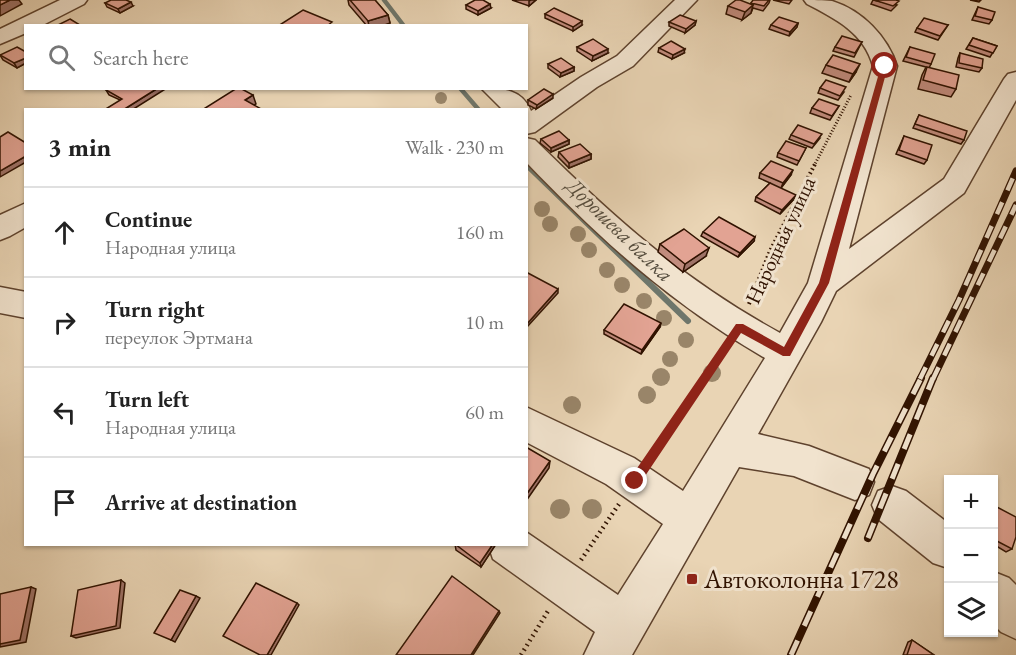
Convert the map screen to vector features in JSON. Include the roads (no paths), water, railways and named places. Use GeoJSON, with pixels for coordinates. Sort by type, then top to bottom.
{"type":"FeatureCollection","features":[{"type":"Feature","properties":{"kind":"street"},"geometry":{"type":"LineString","coordinates":[[27,24],[77,0]]}},
{"type":"Feature","properties":{"kind":"street"},"geometry":{"type":"LineString","coordinates":[[528,123],[626,61],[687,0]]}},
{"type":"Feature","properties":{"kind":"street","name":"Народная улица"},"geometry":{"type":"LineString","coordinates":[[615,641],[687,517],[730,449],[824,283],[867,90],[885,66],[882,52],[874,38],[855,23],[813,0]]}},
{"type":"Feature","properties":{"kind":"street"},"geometry":{"type":"LineString","coordinates":[[0,37],[24,25]]}},
{"type":"Feature","properties":{"kind":"street","name":"Народная улица"},"geometry":{"type":"LineString","coordinates":[[824,283],[954,186],[1016,79]]}},
{"type":"Feature","properties":{"kind":"street"},"geometry":{"type":"LineString","coordinates":[[495,90],[511,108]]}},
{"type":"Feature","properties":{"kind":"street"},"geometry":{"type":"LineString","coordinates":[[528,127],[579,200],[671,280],[739,327],[786,353]]}},
{"type":"Feature","properties":{"kind":"street"},"geometry":{"type":"LineString","coordinates":[[0,229],[24,214]]}},
{"type":"Feature","properties":{"kind":"street"},"geometry":{"type":"LineString","coordinates":[[0,300],[24,305]]}},
{"type":"Feature","properties":{"kind":"street"},"geometry":{"type":"LineString","coordinates":[[528,424],[620,471],[687,517]]}},
{"type":"Feature","properties":{"kind":"street"},"geometry":{"type":"LineString","coordinates":[[730,449],[785,455],[827,469],[855,482]]}},
{"type":"Feature","properties":{"kind":"street"},"geometry":{"type":"LineString","coordinates":[[892,505],[944,545]]}},
{"type":"Feature","properties":{"kind":"street"},"geometry":{"type":"LineString","coordinates":[[511,546],[565,585],[615,641]]}},
{"type":"Feature","properties":{"kind":"street"},"geometry":{"type":"LineString","coordinates":[[998,598],[1016,617]]}},
{"type":"Feature","properties":{"kind":"waterway","name":"Дорошева балка"},"geometry":{"type":"LineString","coordinates":[[384,0],[402,24]]}},
{"type":"Feature","properties":{"kind":"waterway","name":"Дорошева балка"},"geometry":{"type":"LineString","coordinates":[[462,90],[477,108]]}},
{"type":"Feature","properties":{"kind":"waterway","name":"Дорошева балка"},"geometry":{"type":"LineString","coordinates":[[528,166],[688,321]]}},
{"type":"Feature","properties":{"kind":"railway"},"geometry":{"type":"LineString","coordinates":[[920,379],[959,300],[1016,171]]}},
{"type":"Feature","properties":{"kind":"railway"},"geometry":{"type":"LineString","coordinates":[[933,379],[1016,205]]}},
{"type":"Feature","properties":{"kind":"railway"},"geometry":{"type":"LineString","coordinates":[[791,655],[873,474],[921,378]]}},
{"type":"Feature","properties":{"kind":"railway"},"geometry":{"type":"LineString","coordinates":[[868,538],[933,378]]}},
{"type":"Feature","properties":{"kind":"place","name":"Автоколонна 1728"},"geometry":{"type":"Point","coordinates":[692,579]}}]}
